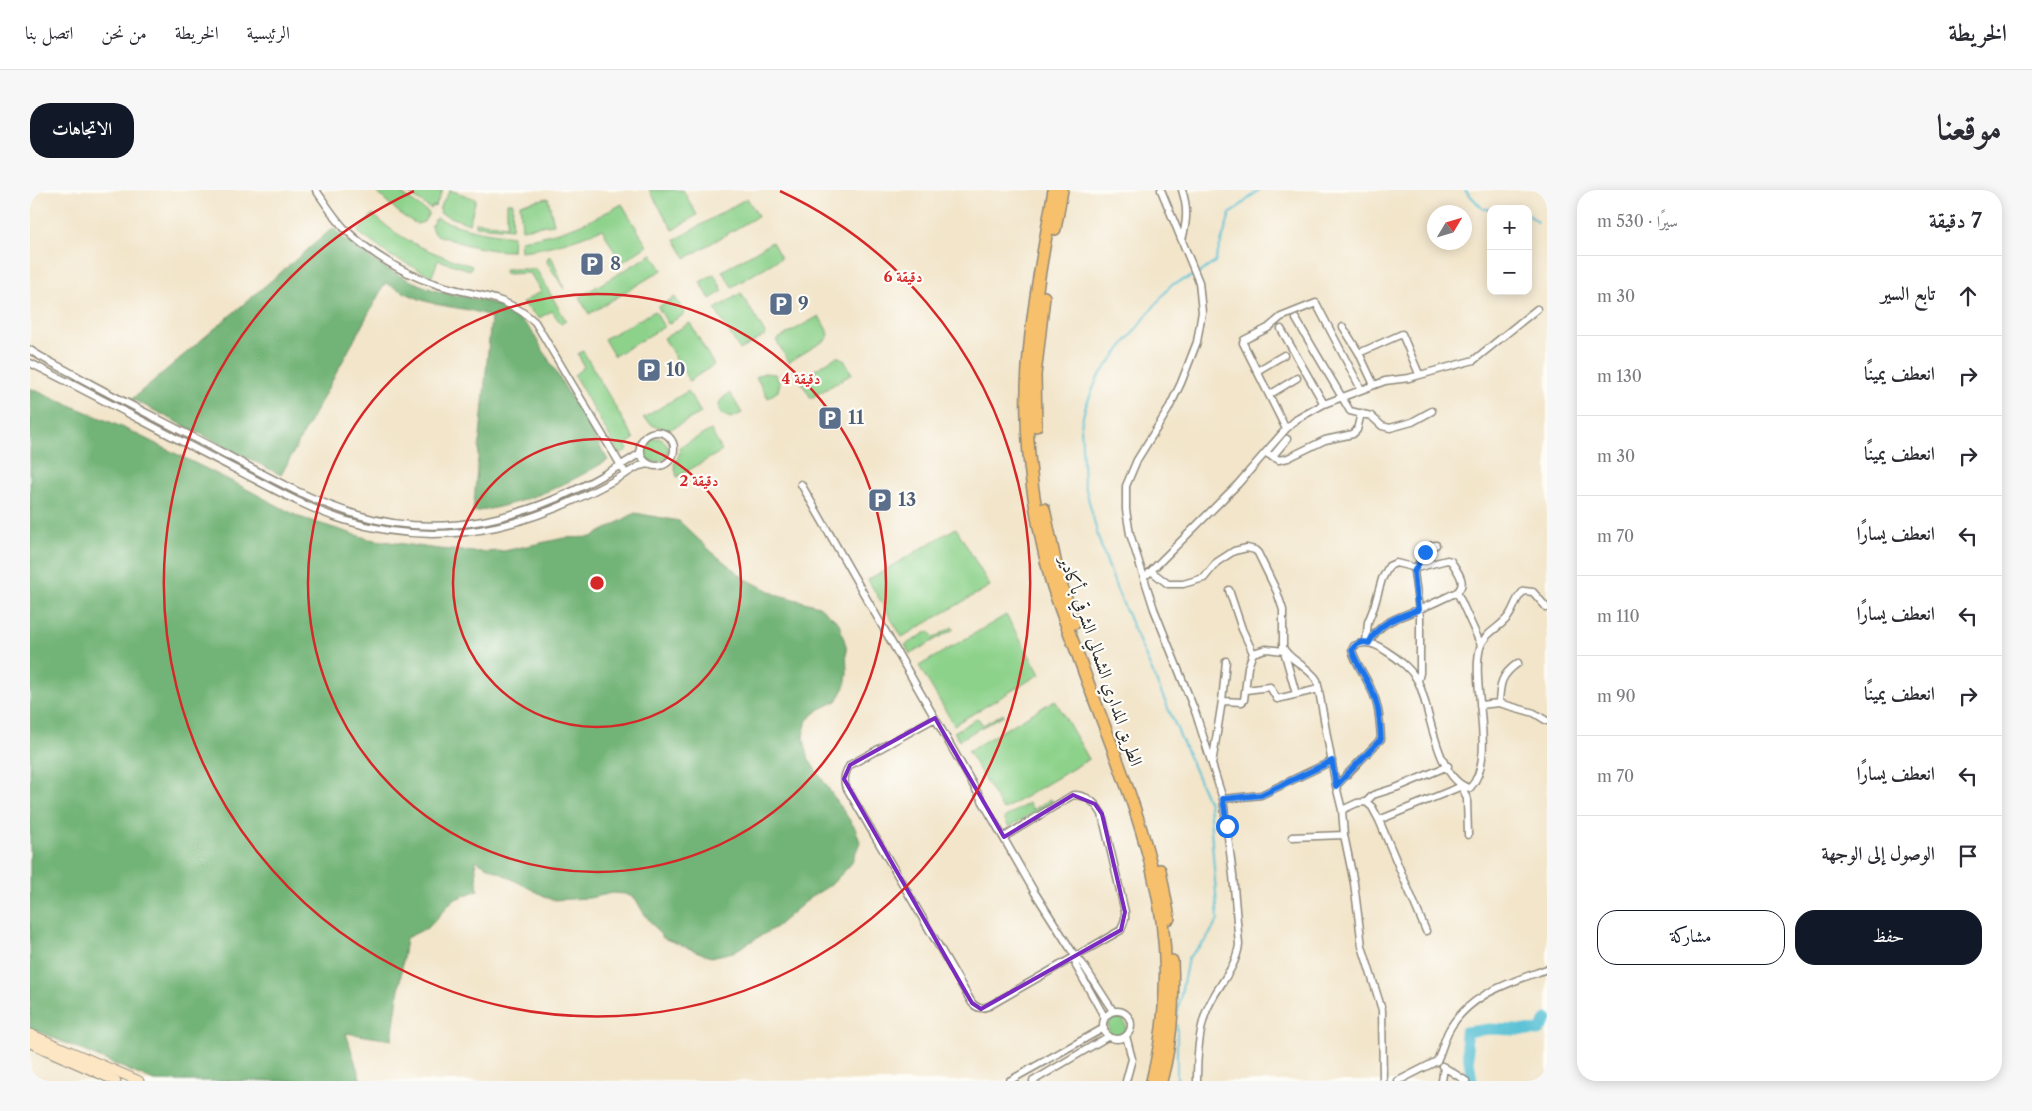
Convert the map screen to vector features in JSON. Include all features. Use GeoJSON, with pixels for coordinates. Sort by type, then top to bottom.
{"type":"FeatureCollection","features":[{"type":"Feature","properties":{"kind":"highway","name":"الطريق المداري الشمالي الشرقي بأكادير"},"geometry":{"type":"LineString","coordinates":[[1054,190],[1032,323],[1028,370],[1027,411],[1031,472],[1040,529],[1051,578],[1129,795],[1148,852],[1157,895],[1162,922],[1165,968],[1161,1035],[1152,1081]]}},
{"type":"Feature","properties":{"kind":"highway","name":"الطريق المداري الشمالي الشرقي بأكادير"},"geometry":{"type":"LineString","coordinates":[[1062,190],[1040,324],[1035,375],[1035,416],[1039,476],[1059,579],[1138,798],[1165,892],[1172,943],[1172,1013],[1170,1040],[1161,1081]]}},
{"type":"Feature","properties":{"kind":"street"},"geometry":{"type":"LineString","coordinates":[[316,190],[345,229],[388,261],[434,284],[508,302],[525,312],[535,322],[626,474]]}},
{"type":"Feature","properties":{"kind":"street"},"geometry":{"type":"LineString","coordinates":[[1161,190],[1199,282],[1202,312],[1197,342],[1181,383],[1168,410],[1137,460],[1126,486],[1126,510],[1130,534],[1154,609],[1196,714],[1223,799],[1233,875],[1239,945],[1234,966],[1205,1014],[1197,1062],[1198,1081]]}},
{"type":"Feature","properties":{"kind":"street"},"geometry":{"type":"LineString","coordinates":[[1182,190],[1188,216],[1183,243]]}},
{"type":"Feature","properties":{"kind":"street"},"geometry":{"type":"LineString","coordinates":[[1286,429],[1243,344],[1244,340],[1268,328],[1281,317],[1316,302],[1361,389]]}},
{"type":"Feature","properties":{"kind":"street"},"geometry":{"type":"LineString","coordinates":[[1144,578],[1238,484],[1297,419],[1324,404],[1361,389],[1474,360],[1537,309]]}},
{"type":"Feature","properties":{"kind":"street"},"geometry":{"type":"LineString","coordinates":[[1296,319],[1350,411],[1372,416],[1382,426],[1390,428],[1412,422],[1432,411]]}},
{"type":"Feature","properties":{"kind":"street"},"geometry":{"type":"LineString","coordinates":[[1343,327],[1359,353],[1374,385]]}},
{"type":"Feature","properties":{"kind":"street"},"geometry":{"type":"LineString","coordinates":[[1282,329],[1324,404]]}},
{"type":"Feature","properties":{"kind":"street"},"geometry":{"type":"LineString","coordinates":[[1359,353],[1402,334],[1419,374]]}},
{"type":"Feature","properties":{"kind":"street"},"geometry":{"type":"LineString","coordinates":[[30,350],[102,390],[287,486],[359,515],[403,524],[444,525],[478,523],[512,516],[547,504],[578,490],[640,452],[644,440],[652,433],[664,434],[672,441],[674,450],[668,462],[659,466],[649,464],[639,466],[563,506],[499,528],[455,534],[411,533],[386,530],[344,520],[289,496],[30,363]]}},
{"type":"Feature","properties":{"kind":"street"},"geometry":{"type":"LineString","coordinates":[[1257,371],[1284,355]]}},
{"type":"Feature","properties":{"kind":"street"},"geometry":{"type":"LineString","coordinates":[[1269,395],[1297,378]]}},
{"type":"Feature","properties":{"kind":"street"},"geometry":{"type":"LineString","coordinates":[[1266,453],[1279,460],[1288,458],[1325,440],[1353,434],[1357,430],[1361,413]]}},
{"type":"Feature","properties":{"kind":"street"},"geometry":{"type":"LineString","coordinates":[[1272,457],[1287,439]]}},
{"type":"Feature","properties":{"kind":"street"},"geometry":{"type":"LineString","coordinates":[[640,452],[649,464]]}},
{"type":"Feature","properties":{"kind":"street"},"geometry":{"type":"LineString","coordinates":[[801,484],[1004,837],[1075,956],[1082,963],[1113,1011]]}},
{"type":"Feature","properties":{"kind":"street"},"geometry":{"type":"LineString","coordinates":[[1436,545],[1430,546],[1425,552],[1414,575],[1420,625],[1418,681],[1434,740],[1456,781],[1462,786],[1470,788],[1481,763],[1483,733],[1479,671],[1481,645],[1457,592]]}},
{"type":"Feature","properties":{"kind":"street"},"geometry":{"type":"LineString","coordinates":[[1151,572],[1168,584],[1183,584],[1204,578],[1217,562],[1234,551],[1247,548],[1255,550],[1274,586],[1283,610],[1282,647],[1296,694]]}},
{"type":"Feature","properties":{"kind":"street"},"geometry":{"type":"LineString","coordinates":[[1336,786],[1381,739],[1380,718],[1373,691],[1356,663],[1352,650],[1354,646],[1367,642],[1388,621],[1418,610],[1462,588],[1463,584],[1449,560],[1416,568],[1396,563],[1385,571],[1368,622],[1367,642]]}},
{"type":"Feature","properties":{"kind":"street"},"geometry":{"type":"LineString","coordinates":[[1222,701],[1242,702],[1246,690],[1248,667],[1253,653],[1242,629],[1229,590]]}},
{"type":"Feature","properties":{"kind":"street"},"geometry":{"type":"LineString","coordinates":[[1481,645],[1511,614],[1519,595],[1524,591],[1534,592],[1547,608]]}},
{"type":"Feature","properties":{"kind":"street"},"geometry":{"type":"LineString","coordinates":[[1367,642],[1394,656],[1418,681]]}},
{"type":"Feature","properties":{"kind":"street"},"geometry":{"type":"LineString","coordinates":[[1253,653],[1266,649],[1284,651],[1313,673],[1319,689],[1323,720],[1342,810],[1344,835],[1354,883],[1362,946],[1382,1010],[1383,1081]]}},
{"type":"Feature","properties":{"kind":"street"},"geometry":{"type":"LineString","coordinates":[[1212,765],[1226,661]]}},
{"type":"Feature","properties":{"kind":"street"},"geometry":{"type":"LineString","coordinates":[[1499,703],[1502,680],[1507,671],[1518,663]]}},
{"type":"Feature","properties":{"kind":"street"},"geometry":{"type":"LineString","coordinates":[[1246,690],[1270,687],[1277,699],[1319,689]]}},
{"type":"Feature","properties":{"kind":"street"},"geometry":{"type":"LineString","coordinates":[[1480,706],[1499,703],[1534,713],[1547,721]]}},
{"type":"Feature","properties":{"kind":"street"},"geometry":{"type":"LineString","coordinates":[[935,718],[850,765],[846,769],[844,779],[845,785],[972,1003],[981,1009],[1121,930],[1125,912],[1102,814],[1098,806],[1088,798],[1081,795],[1073,795],[1004,837]]}},
{"type":"Feature","properties":{"kind":"street"},"geometry":{"type":"LineString","coordinates":[[1223,799],[1261,795],[1332,761]]}},
{"type":"Feature","properties":{"kind":"street"},"geometry":{"type":"LineString","coordinates":[[1342,810],[1357,803],[1366,802],[1373,795],[1398,787],[1448,766]]}},
{"type":"Feature","properties":{"kind":"street"},"geometry":{"type":"LineString","coordinates":[[1379,820],[1462,786]]}},
{"type":"Feature","properties":{"kind":"street"},"geometry":{"type":"LineString","coordinates":[[1462,786],[1467,799],[1468,835]]}},
{"type":"Feature","properties":{"kind":"street"},"geometry":{"type":"LineString","coordinates":[[1366,802],[1372,807],[1379,820],[1426,931]]}},
{"type":"Feature","properties":{"kind":"street"},"geometry":{"type":"LineString","coordinates":[[1292,837],[1344,835]]}},
{"type":"Feature","properties":{"kind":"street"},"geometry":{"type":"LineString","coordinates":[[1075,956],[1076,966],[1106,1018]]}},
{"type":"Feature","properties":{"kind":"street"},"geometry":{"type":"LineString","coordinates":[[1398,1081],[1437,1061],[1448,1032],[1462,1012],[1474,1000],[1510,982],[1547,969]]}},
{"type":"Feature","properties":{"kind":"street"},"geometry":{"type":"LineString","coordinates":[[1113,1011],[1121,1012],[1129,1018],[1131,1028],[1126,1036],[1117,1039],[1109,1036],[1104,1028],[1106,1018],[1113,1011]]}},
{"type":"Feature","properties":{"kind":"street"},"geometry":{"type":"LineString","coordinates":[[1009,1081],[1104,1028]]}},
{"type":"Feature","properties":{"kind":"street"},"geometry":{"type":"LineString","coordinates":[[30,1034],[137,1080]]}},
{"type":"Feature","properties":{"kind":"street"},"geometry":{"type":"LineString","coordinates":[[1033,1081],[1109,1036]]}},
{"type":"Feature","properties":{"kind":"street"},"geometry":{"type":"LineString","coordinates":[[1126,1036],[1132,1059],[1126,1081]]}},
{"type":"Feature","properties":{"kind":"street"},"geometry":{"type":"LineString","coordinates":[[30,1043],[116,1081]]}},
{"type":"Feature","properties":{"kind":"street"},"geometry":{"type":"LineString","coordinates":[[1437,1061],[1466,1081]]}},
{"type":"Feature","properties":{"kind":"street"},"geometry":{"type":"LineString","coordinates":[[1442,1081],[1444,1067]]}},
{"type":"Feature","properties":{"kind":"highlighted area"},"geometry":{"type":"Polygon","coordinates":[[[935,718],[1004,837],[1073,795],[1095,804],[1102,814],[1125,912],[1121,930],[981,1009],[972,1003],[844,779],[850,765],[935,718]]]}},
{"type":"Feature","properties":{"kind":"green space"},"geometry":{"type":"Polygon","coordinates":[[[374,190],[396,190],[429,213],[424,222],[417,224],[403,216],[374,190]]]}},
{"type":"Feature","properties":{"kind":"green space"},"geometry":{"type":"Polygon","coordinates":[[[404,190],[443,190],[435,207],[433,206],[431,209],[404,190]]]}},
{"type":"Feature","properties":{"kind":"green space"},"geometry":{"type":"Polygon","coordinates":[[[450,190],[476,199],[469,224],[440,213],[441,210],[439,209],[450,190]]]}},
{"type":"Feature","properties":{"kind":"green space"},"geometry":{"type":"Polygon","coordinates":[[[649,190],[683,190],[697,215],[673,230],[649,190]]]}},
{"type":"Feature","properties":{"kind":"green space"},"geometry":{"type":"Polygon","coordinates":[[[548,198],[554,224],[522,229],[520,204],[548,198]]]}},
{"type":"Feature","properties":{"kind":"green space"},"geometry":{"type":"Polygon","coordinates":[[[747,198],[758,216],[686,258],[675,240],[747,198]]]}},
{"type":"Feature","properties":{"kind":"green space"},"geometry":{"type":"Polygon","coordinates":[[[507,203],[513,203],[512,229],[476,226],[476,222],[507,226],[507,203]]]}},
{"type":"Feature","properties":{"kind":"green space"},"geometry":{"type":"Polygon","coordinates":[[[622,204],[647,246],[621,263],[602,229],[563,243],[521,251],[520,240],[548,235],[573,227],[622,204]]]}},
{"type":"Feature","properties":{"kind":"green space"},"geometry":{"type":"Polygon","coordinates":[[[373,214],[395,232],[419,246],[472,266],[470,270],[438,260],[432,276],[389,255],[358,232],[373,214]]]}},
{"type":"Feature","properties":{"kind":"green space"},"geometry":{"type":"Polygon","coordinates":[[[436,218],[473,230],[513,236],[512,251],[492,250],[437,235],[433,232],[431,226],[436,218]]]}},
{"type":"Feature","properties":{"kind":"green space"},"geometry":{"type":"Polygon","coordinates":[[[333,228],[380,265],[406,279],[444,293],[495,304],[518,317],[531,330],[608,460],[543,493],[492,509],[473,512],[491,318],[479,313],[426,301],[385,283],[281,475],[132,399],[333,228]]]}},
{"type":"Feature","properties":{"kind":"green space"},"geometry":{"type":"Polygon","coordinates":[[[772,242],[781,258],[732,287],[722,271],[772,242]]]}},
{"type":"Feature","properties":{"kind":"green space"},"geometry":{"type":"Polygon","coordinates":[[[652,254],[662,270],[589,314],[579,297],[652,254]]]}},
{"type":"Feature","properties":{"kind":"green space"},"geometry":{"type":"Polygon","coordinates":[[[548,257],[551,257],[553,260],[564,289],[547,262],[548,257]]]}},
{"type":"Feature","properties":{"kind":"green space"},"geometry":{"type":"Polygon","coordinates":[[[505,269],[536,269],[566,321],[561,324],[552,311],[539,318],[522,303],[541,291],[530,273],[505,274],[505,269]]]}},
{"type":"Feature","properties":{"kind":"green space"},"geometry":{"type":"Polygon","coordinates":[[[714,274],[723,291],[710,299],[700,282],[714,274]]]}},
{"type":"Feature","properties":{"kind":"green space"},"geometry":{"type":"Polygon","coordinates":[[[741,293],[766,335],[740,350],[715,309],[741,293]]]}},
{"type":"Feature","properties":{"kind":"green space"},"geometry":{"type":"Polygon","coordinates":[[[675,297],[685,314],[668,324],[658,307],[675,297]]]}},
{"type":"Feature","properties":{"kind":"green space"},"geometry":{"type":"Polygon","coordinates":[[[655,311],[664,327],[614,356],[604,339],[655,311]]]}},
{"type":"Feature","properties":{"kind":"green space"},"geometry":{"type":"Polygon","coordinates":[[[819,316],[829,334],[827,339],[789,362],[776,340],[819,316]]]}},
{"type":"Feature","properties":{"kind":"green space"},"geometry":{"type":"Polygon","coordinates":[[[690,323],[714,365],[689,381],[664,338],[690,323]]]}},
{"type":"Feature","properties":{"kind":"green space"},"geometry":{"type":"Polygon","coordinates":[[[583,351],[634,439],[625,445],[628,449],[622,453],[619,453],[574,375],[584,367],[578,354],[583,351]]]}},
{"type":"Feature","properties":{"kind":"green space"},"geometry":{"type":"Polygon","coordinates":[[[836,357],[844,360],[852,374],[811,398],[799,379],[836,357]]]}},
{"type":"Feature","properties":{"kind":"green space"},"geometry":{"type":"Polygon","coordinates":[[[764,373],[775,374],[780,383],[778,391],[768,398],[756,377],[764,373]]]}},
{"type":"Feature","properties":{"kind":"green space"},"geometry":{"type":"Polygon","coordinates":[[[30,388],[124,428],[299,517],[369,539],[439,549],[474,552],[504,551],[564,538],[592,537],[635,513],[679,521],[712,552],[744,578],[775,594],[819,606],[839,623],[846,646],[847,674],[845,687],[837,701],[820,709],[807,720],[803,736],[809,760],[855,828],[860,842],[851,864],[832,884],[811,897],[776,927],[733,952],[711,957],[663,938],[635,898],[625,894],[613,893],[589,898],[552,900],[475,860],[478,890],[453,900],[429,927],[406,938],[392,1040],[346,1033],[361,1081],[154,1081],[30,1028],[30,388]]]}},
{"type":"Feature","properties":{"kind":"green space"},"geometry":{"type":"Polygon","coordinates":[[[688,391],[701,413],[669,430],[654,426],[643,418],[688,391]]]}},
{"type":"Feature","properties":{"kind":"green space"},"geometry":{"type":"Polygon","coordinates":[[[730,393],[742,413],[731,418],[721,414],[719,410],[719,404],[722,399],[730,393]]]}},
{"type":"Feature","properties":{"kind":"green space"},"geometry":{"type":"Polygon","coordinates":[[[711,430],[722,451],[677,477],[674,464],[679,455],[680,447],[711,430]]]}},
{"type":"Feature","properties":{"kind":"green space"},"geometry":{"type":"Polygon","coordinates":[[[656,438],[665,441],[668,450],[665,459],[656,462],[647,459],[644,450],[647,441],[656,438]]]}},
{"type":"Feature","properties":{"kind":"green space"},"geometry":{"type":"Polygon","coordinates":[[[956,528],[990,586],[902,637],[868,580],[956,528]]]}},
{"type":"Feature","properties":{"kind":"green space"},"geometry":{"type":"Polygon","coordinates":[[[1006,615],[1040,674],[954,725],[919,666],[1006,615]]]}},
{"type":"Feature","properties":{"kind":"green space"},"geometry":{"type":"Polygon","coordinates":[[[952,627],[954,629],[910,654],[905,645],[929,631],[934,638],[952,627]]]}},
{"type":"Feature","properties":{"kind":"green space"},"geometry":{"type":"Polygon","coordinates":[[[1055,700],[1089,759],[1003,810],[968,751],[1055,700]]]}},
{"type":"Feature","properties":{"kind":"green space"},"geometry":{"type":"Polygon","coordinates":[[[1003,713],[1004,715],[959,740],[954,732],[978,718],[983,725],[1003,713]]]}},
{"type":"Feature","properties":{"kind":"green space"},"geometry":{"type":"Polygon","coordinates":[[[1051,799],[1053,802],[1009,827],[1004,818],[1029,803],[1033,810],[1051,799]]]}},
{"type":"Feature","properties":{"kind":"green space"},"geometry":{"type":"Polygon","coordinates":[[[1117,1018],[1123,1021],[1126,1027],[1123,1033],[1117,1036],[1111,1033],[1108,1027],[1111,1021],[1117,1018]]]}},
{"type":"Feature","properties":{"kind":"waterway"},"geometry":{"type":"LineString","coordinates":[[1177,1015],[1188,958],[1206,940],[1218,920],[1209,803],[1117,590],[1099,540],[1084,482],[1081,426],[1085,408],[1098,377],[1171,285],[1198,274],[1215,262],[1230,214],[1259,190]]}},
{"type":"Feature","properties":{"kind":"waterway"},"geometry":{"type":"LineString","coordinates":[[1465,190],[1483,209],[1487,209]]}},
{"type":"Feature","properties":{"kind":"waterway"},"geometry":{"type":"LineString","coordinates":[[1532,218],[1537,222]]}},
{"type":"Feature","properties":{"kind":"waterway"},"geometry":{"type":"LineString","coordinates":[[1472,1081],[1465,1032],[1490,1029],[1539,1031],[1547,1019]]}},
{"type":"Feature","properties":{"kind":"waterway"},"geometry":{"type":"LineString","coordinates":[[1177,1025],[1177,1081]]}},
{"type":"Feature","properties":{"kind":"place","name":"8"},"geometry":{"type":"Point","coordinates":[592,264]}},
{"type":"Feature","properties":{"kind":"place","name":"9"},"geometry":{"type":"Point","coordinates":[781,304]}},
{"type":"Feature","properties":{"kind":"place","name":"10"},"geometry":{"type":"Point","coordinates":[649,370]}},
{"type":"Feature","properties":{"kind":"place","name":"11"},"geometry":{"type":"Point","coordinates":[830,418]}},
{"type":"Feature","properties":{"kind":"place","name":"13"},"geometry":{"type":"Point","coordinates":[880,500]}},
{"type":"Feature","properties":{"kind":"route"},"geometry":{"type":"LineString","coordinates":[[1227,826],[1223,799],[1261,795],[1332,761],[1336,786],[1381,739],[1380,718],[1373,691],[1356,663],[1352,650],[1354,646],[1360,643],[1369,643],[1376,632],[1388,621],[1418,610],[1414,572],[1425,552]]}}]}
